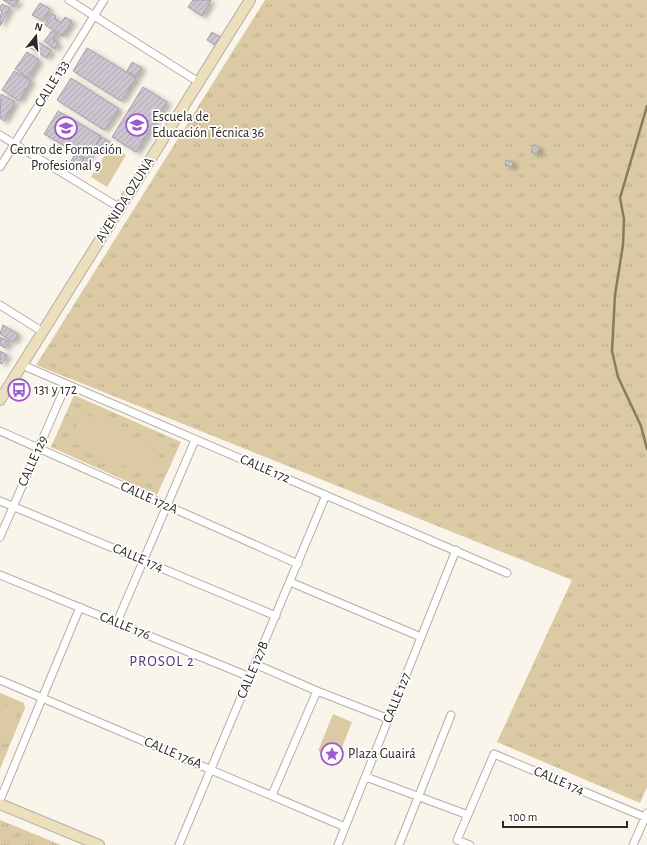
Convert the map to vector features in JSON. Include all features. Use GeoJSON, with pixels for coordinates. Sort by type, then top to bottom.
{"type":"FeatureCollection","features":[{"type":"Feature","properties":{"kind":"main road","name":"AVENIDA OZUNA"},"geometry":{"type":"LineString","coordinates":[[0,400],[200,83],[250,0]]}},
{"type":"Feature","properties":{"kind":"main road"},"geometry":{"type":"LineString","coordinates":[[0,804],[99,845]]}},
{"type":"Feature","properties":{"kind":"street"},"geometry":{"type":"LineString","coordinates":[[69,0],[200,83]]}},
{"type":"Feature","properties":{"kind":"street","name":"CALLE 133"},"geometry":{"type":"LineString","coordinates":[[0,167],[104,0]]}},
{"type":"Feature","properties":{"kind":"street"},"geometry":{"type":"LineString","coordinates":[[0,135],[120,208]]}},
{"type":"Feature","properties":{"kind":"street"},"geometry":{"type":"LineString","coordinates":[[0,305],[43,332]]}},
{"type":"Feature","properties":{"kind":"street","name":"CALLE 172"},"geometry":{"type":"LineString","coordinates":[[22,365],[507,573]]}},
{"type":"Feature","properties":{"kind":"street","name":"CALLE 129"},"geometry":{"type":"LineString","coordinates":[[0,537],[66,385]]}},
{"type":"Feature","properties":{"kind":"street","name":"CALLE 172A"},"geometry":{"type":"LineString","coordinates":[[0,432],[298,564]]}},
{"type":"Feature","properties":{"kind":"street"},"geometry":{"type":"LineString","coordinates":[[117,622],[195,440]]}},
{"type":"Feature","properties":{"kind":"street","name":"CALLE 127B"},"geometry":{"type":"LineString","coordinates":[[179,845],[326,496]]}},
{"type":"Feature","properties":{"kind":"street","name":"CALLE 174"},"geometry":{"type":"LineString","coordinates":[[0,501],[276,616]]}},
{"type":"Feature","properties":{"kind":"street","name":"CALLE 127"},"geometry":{"type":"LineString","coordinates":[[338,845],[456,550]]}},
{"type":"Feature","properties":{"kind":"street","name":"CALLE 176"},"geometry":{"type":"LineString","coordinates":[[0,575],[250,676]]}},
{"type":"Feature","properties":{"kind":"street"},"geometry":{"type":"LineString","coordinates":[[290,582],[421,637]]}},
{"type":"Feature","properties":{"kind":"street"},"geometry":{"type":"LineString","coordinates":[[0,800],[80,607]]}},
{"type":"Feature","properties":{"kind":"street"},"geometry":{"type":"LineString","coordinates":[[255,664],[317,691],[389,719]]}},
{"type":"Feature","properties":{"kind":"street","name":"CALLE 176A"},"geometry":{"type":"LineString","coordinates":[[0,680],[345,827]]}},
{"type":"Feature","properties":{"kind":"street"},"geometry":{"type":"LineString","coordinates":[[272,795],[317,691]]}},
{"type":"Feature","properties":{"kind":"street"},"geometry":{"type":"LineString","coordinates":[[399,845],[451,715]]}},
{"type":"Feature","properties":{"kind":"street","name":"CALLE 174"},"geometry":{"type":"LineString","coordinates":[[468,815],[494,754],[646,816]]}},
{"type":"Feature","properties":{"kind":"street"},"geometry":{"type":"LineString","coordinates":[[366,777],[468,815],[457,840],[470,845]]}},
{"type":"Feature","properties":{"kind":"street"},"geometry":{"type":"LineString","coordinates":[[633,845],[646,816]]}},
{"type":"Feature","properties":{"kind":"green space"},"geometry":{"type":"Polygon","coordinates":[[[265,0],[647,0],[647,787],[640,803],[497,742],[572,580],[36,365],[265,0]]]}},
{"type":"Feature","properties":{"kind":"green space"},"geometry":{"type":"Polygon","coordinates":[[[111,146],[126,155],[107,187],[91,177],[111,146]]]}},
{"type":"Feature","properties":{"kind":"green space"},"geometry":{"type":"Polygon","coordinates":[[[74,395],[181,442],[157,495],[51,447],[74,395]]]}},
{"type":"Feature","properties":{"kind":"green space"},"geometry":{"type":"Polygon","coordinates":[[[82,413],[161,449],[148,477],[70,441],[82,413]]]}},
{"type":"Feature","properties":{"kind":"green space"},"geometry":{"type":"Polygon","coordinates":[[[0,693],[24,703],[25,708],[0,769],[0,693]]]}},
{"type":"Feature","properties":{"kind":"green space"},"geometry":{"type":"Polygon","coordinates":[[[2,703],[18,710],[5,742],[0,740],[0,708],[2,703]]]}},
{"type":"Feature","properties":{"kind":"green space"},"geometry":{"type":"Polygon","coordinates":[[[333,714],[352,722],[338,758],[318,751],[333,714]]]}},
{"type":"Feature","properties":{"kind":"green space"},"geometry":{"type":"Polygon","coordinates":[[[0,820],[61,845],[0,845],[0,820]]]}},
{"type":"Feature","properties":{"kind":"building"},"geometry":{"type":"Polygon","coordinates":[[[3,0],[19,0],[14,7],[3,0]]]}},
{"type":"Feature","properties":{"kind":"building"},"geometry":{"type":"Polygon","coordinates":[[[193,0],[211,0],[202,16],[188,7],[193,0]]]}},
{"type":"Feature","properties":{"kind":"building"},"geometry":{"type":"Polygon","coordinates":[[[40,3],[50,9],[43,21],[32,15],[40,3]]]}},
{"type":"Feature","properties":{"kind":"building"},"geometry":{"type":"Polygon","coordinates":[[[2,4],[10,8],[0,26],[0,16],[2,12],[0,7],[2,4]]]}},
{"type":"Feature","properties":{"kind":"building"},"geometry":{"type":"Polygon","coordinates":[[[52,14],[56,16],[55,19],[61,23],[65,17],[72,21],[63,36],[45,25],[52,14]]]}},
{"type":"Feature","properties":{"kind":"building"},"geometry":{"type":"Polygon","coordinates":[[[52,31],[57,34],[53,40],[58,43],[55,49],[44,41],[52,31]]]}},
{"type":"Feature","properties":{"kind":"building"},"geometry":{"type":"Polygon","coordinates":[[[212,32],[220,37],[215,45],[207,40],[212,32]]]}},
{"type":"Feature","properties":{"kind":"building"},"geometry":{"type":"Polygon","coordinates":[[[35,40],[51,50],[47,58],[30,48],[35,40]]]}},
{"type":"Feature","properties":{"kind":"building"},"geometry":{"type":"Polygon","coordinates":[[[87,48],[136,78],[121,101],[73,71],[87,48]]]}},
{"type":"Feature","properties":{"kind":"building"},"geometry":{"type":"Polygon","coordinates":[[[27,52],[39,60],[28,78],[15,69],[27,52]]]}},
{"type":"Feature","properties":{"kind":"building"},"geometry":{"type":"Polygon","coordinates":[[[132,62],[142,68],[136,77],[127,71],[132,62]]]}},
{"type":"Feature","properties":{"kind":"building"},"geometry":{"type":"Polygon","coordinates":[[[14,71],[31,81],[19,101],[2,90],[14,71]]]}},
{"type":"Feature","properties":{"kind":"building"},"geometry":{"type":"Polygon","coordinates":[[[71,78],[119,109],[104,130],[57,100],[71,78]]]}},
{"type":"Feature","properties":{"kind":"building"},"geometry":{"type":"Polygon","coordinates":[[[143,87],[167,102],[136,152],[112,137],[143,87]]]}},
{"type":"Feature","properties":{"kind":"building"},"geometry":{"type":"Polygon","coordinates":[[[1,94],[15,102],[4,121],[0,118],[1,94]]]}},
{"type":"Feature","properties":{"kind":"building"},"geometry":{"type":"Polygon","coordinates":[[[58,111],[101,136],[87,159],[44,134],[58,111]]]}},
{"type":"Feature","properties":{"kind":"building"},"geometry":{"type":"Polygon","coordinates":[[[101,137],[109,141],[104,151],[96,146],[101,137]]]}},
{"type":"Feature","properties":{"kind":"building"},"geometry":{"type":"Polygon","coordinates":[[[533,145],[539,147],[537,154],[531,152],[533,145]]]}},
{"type":"Feature","properties":{"kind":"building"},"geometry":{"type":"Polygon","coordinates":[[[75,154],[84,159],[78,168],[70,163],[75,154]]]}},
{"type":"Feature","properties":{"kind":"building"},"geometry":{"type":"Polygon","coordinates":[[[506,160],[513,162],[512,167],[505,165],[506,160]]]}},
{"type":"Feature","properties":{"kind":"building"},"geometry":{"type":"Polygon","coordinates":[[[3,325],[18,334],[13,342],[0,334],[3,325]]]}},
{"type":"Feature","properties":{"kind":"building"},"geometry":{"type":"Polygon","coordinates":[[[0,337],[9,342],[5,348],[0,345],[0,337]]]}},
{"type":"Feature","properties":{"kind":"building"},"geometry":{"type":"Polygon","coordinates":[[[0,351],[7,355],[2,364],[0,363],[0,351]]]}},
{"type":"Feature","properties":{"kind":"waterway"},"geometry":{"type":"LineString","coordinates":[[647,106],[620,198],[624,219],[623,245],[615,295],[612,351],[618,377],[641,426],[647,449]]}},
{"type":"Feature","properties":{"kind":"place","name":"Escuela de Educación Técnica 36"},"geometry":{"type":"Point","coordinates":[137,125]}},
{"type":"Feature","properties":{"kind":"place","name":"Centro de Formación Profesional 9"},"geometry":{"type":"Point","coordinates":[66,128]}},
{"type":"Feature","properties":{"kind":"place","name":"131 y 172"},"geometry":{"type":"Point","coordinates":[19,390]}},
{"type":"Feature","properties":{"kind":"place","name":"Plaza Guairá"},"geometry":{"type":"Point","coordinates":[332,754]}},
{"type":"Feature","properties":{"kind":"district","name":"PROSOL 2"},"geometry":{"type":"Point","coordinates":[162,661]}}]}
